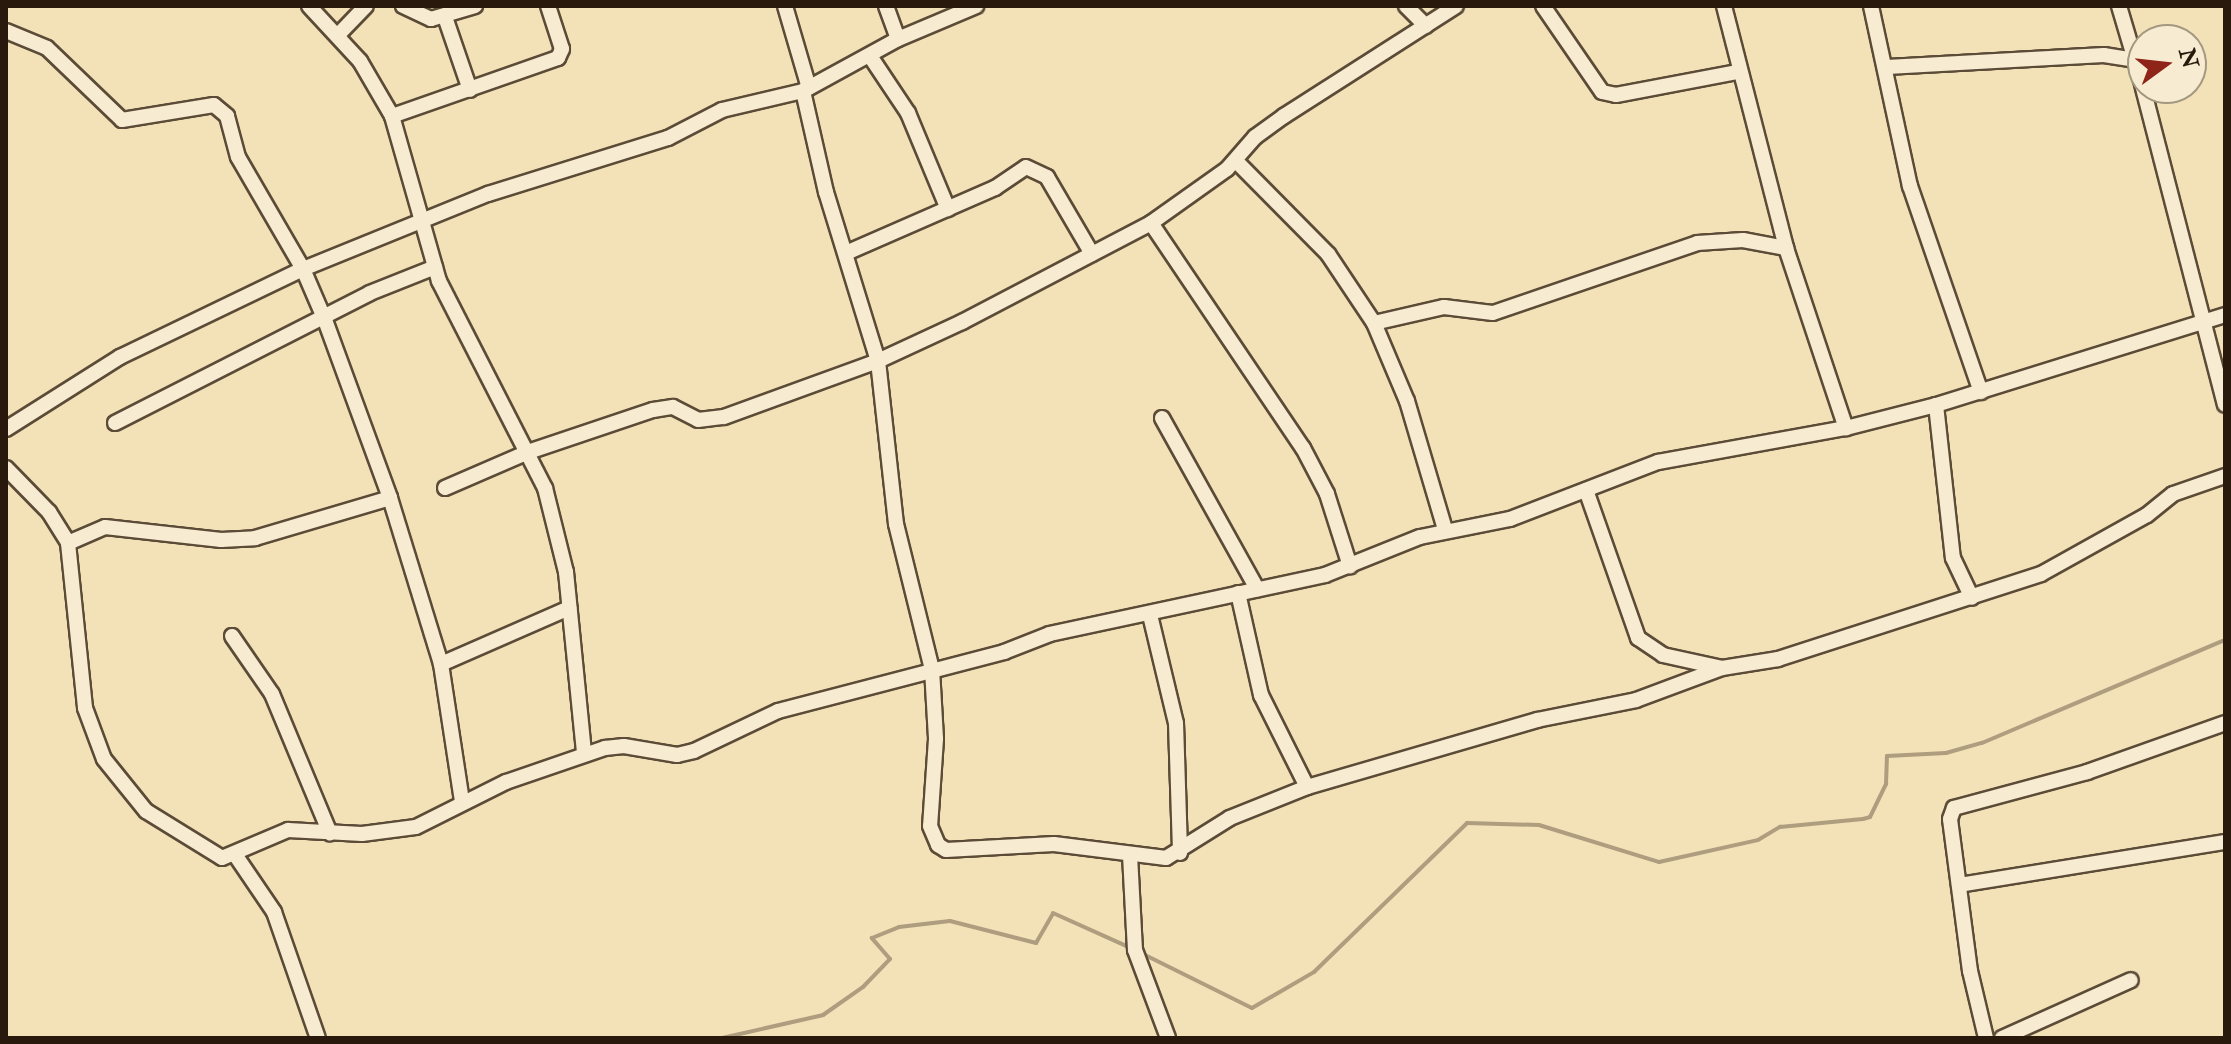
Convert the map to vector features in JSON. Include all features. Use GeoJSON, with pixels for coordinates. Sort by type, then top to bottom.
{"type":"FeatureCollection","features":[{"type":"Feature","properties":{"kind":"street"},"geometry":{"type":"LineString","coordinates":[[309,6],[338,35],[392,116],[435,267],[449,305],[528,452],[558,527],[584,753]]}},
{"type":"Feature","properties":{"kind":"street"},"geometry":{"type":"LineString","coordinates":[[338,35],[366,6]]}},
{"type":"Feature","properties":{"kind":"street"},"geometry":{"type":"LineString","coordinates":[[403,6],[431,19],[475,6]]}},
{"type":"Feature","properties":{"kind":"street"},"geometry":{"type":"LineString","coordinates":[[392,116],[558,58],[560,40],[548,6]]}},
{"type":"Feature","properties":{"kind":"street"},"geometry":{"type":"LineString","coordinates":[[785,6],[846,253],[878,361],[896,524],[932,669],[936,739],[929,812],[938,845],[974,852],[1054,844],[1166,858],[1180,853],[1230,818],[1307,787],[1537,720],[1636,700],[1722,668],[1778,659],[2041,574],[2147,515],[2173,494],[2225,476]]}},
{"type":"Feature","properties":{"kind":"street"},"geometry":{"type":"LineString","coordinates":[[886,6],[898,39]]}},
{"type":"Feature","properties":{"kind":"street"},"geometry":{"type":"LineString","coordinates":[[6,429],[120,357],[303,269],[423,224],[488,194],[668,138],[722,110],[806,90],[898,39],[976,6]]}},
{"type":"Feature","properties":{"kind":"street"},"geometry":{"type":"LineString","coordinates":[[1406,6],[1426,26]]}},
{"type":"Feature","properties":{"kind":"street"},"geometry":{"type":"LineString","coordinates":[[445,488],[528,452],[673,407],[698,420],[724,417],[878,361],[1151,223],[1236,161],[1255,137],[1284,116],[1456,6]]}},
{"type":"Feature","properties":{"kind":"street"},"geometry":{"type":"LineString","coordinates":[[1543,6],[1602,92],[1616,95],[1738,72]]}},
{"type":"Feature","properties":{"kind":"street"},"geometry":{"type":"LineString","coordinates":[[1724,6],[1738,72],[1786,248],[1846,428]]}},
{"type":"Feature","properties":{"kind":"street"},"geometry":{"type":"LineString","coordinates":[[1871,6],[1887,67],[1910,186],[1981,392]]}},
{"type":"Feature","properties":{"kind":"street"},"geometry":{"type":"LineString","coordinates":[[2119,6],[2127,33]]}},
{"type":"Feature","properties":{"kind":"street"},"geometry":{"type":"LineString","coordinates":[[445,17],[470,90]]}},
{"type":"Feature","properties":{"kind":"street"},"geometry":{"type":"LineString","coordinates":[[6,31],[47,48],[122,120],[214,105],[227,116],[238,157],[303,269],[325,320],[390,498],[441,664],[462,802]]}},
{"type":"Feature","properties":{"kind":"street"},"geometry":{"type":"LineString","coordinates":[[1887,67],[2104,55],[2127,59]]}},
{"type":"Feature","properties":{"kind":"street"},"geometry":{"type":"LineString","coordinates":[[870,56],[908,113],[948,209]]}},
{"type":"Feature","properties":{"kind":"street"},"geometry":{"type":"LineString","coordinates":[[2147,104],[2225,405]]}},
{"type":"Feature","properties":{"kind":"street"},"geometry":{"type":"LineString","coordinates":[[1236,161],[1328,254],[1374,323],[1407,401],[1445,529]]}},
{"type":"Feature","properties":{"kind":"street"},"geometry":{"type":"LineString","coordinates":[[846,253],[1005,183],[1020,169],[1034,168],[1047,177],[1092,254]]}},
{"type":"Feature","properties":{"kind":"street"},"geometry":{"type":"LineString","coordinates":[[1151,223],[1303,448],[1327,494],[1350,566]]}},
{"type":"Feature","properties":{"kind":"street"},"geometry":{"type":"LineString","coordinates":[[1374,323],[1444,307],[1493,313],[1697,243],[1743,240],[1786,248]]}},
{"type":"Feature","properties":{"kind":"street"},"geometry":{"type":"LineString","coordinates":[[115,423],[191,381],[325,320],[370,293],[435,267]]}},
{"type":"Feature","properties":{"kind":"street"},"geometry":{"type":"LineString","coordinates":[[6,468],[49,512],[68,543],[85,708],[104,759],[129,793],[159,822],[212,855],[236,856],[288,830],[330,833],[416,827],[462,802],[584,753],[624,746],[664,754],[694,751],[778,711],[1004,652],[1050,634],[1150,615],[1350,566],[1445,529],[1510,519],[1658,462],[1846,428],[1936,405],[2225,315]]}},
{"type":"Feature","properties":{"kind":"street"},"geometry":{"type":"LineString","coordinates":[[1936,405],[1953,558],[1972,598]]}},
{"type":"Feature","properties":{"kind":"street"},"geometry":{"type":"LineString","coordinates":[[1162,418],[1257,589]]}},
{"type":"Feature","properties":{"kind":"street"},"geometry":{"type":"LineString","coordinates":[[1586,490],[1638,638],[1663,655],[1722,668]]}},
{"type":"Feature","properties":{"kind":"street"},"geometry":{"type":"LineString","coordinates":[[68,543],[105,527],[221,540],[255,538],[390,498]]}},
{"type":"Feature","properties":{"kind":"street"},"geometry":{"type":"LineString","coordinates":[[1238,593],[1261,695],[1307,787]]}},
{"type":"Feature","properties":{"kind":"street"},"geometry":{"type":"LineString","coordinates":[[441,664],[569,608]]}},
{"type":"Feature","properties":{"kind":"street"},"geometry":{"type":"LineString","coordinates":[[1150,615],[1176,723],[1180,853]]}},
{"type":"Feature","properties":{"kind":"street"},"geometry":{"type":"LineString","coordinates":[[232,636],[272,694],[330,833]]}},
{"type":"Feature","properties":{"kind":"street"},"geometry":{"type":"LineString","coordinates":[[1986,1038],[1977,1009],[1950,819],[1959,804],[2087,772],[2225,723]]}},
{"type":"Feature","properties":{"kind":"street"},"geometry":{"type":"LineString","coordinates":[[1959,885],[2225,842]]}},
{"type":"Feature","properties":{"kind":"street"},"geometry":{"type":"LineString","coordinates":[[1130,855],[1138,962],[1168,1038]]}},
{"type":"Feature","properties":{"kind":"street"},"geometry":{"type":"LineString","coordinates":[[236,856],[274,912],[318,1038]]}},
{"type":"Feature","properties":{"kind":"street"},"geometry":{"type":"LineString","coordinates":[[2002,1038],[2131,980]]}},
{"type":"Feature","properties":{"kind":"waterway"},"geometry":{"type":"LineString","coordinates":[[1139,952],[1252,1008],[1314,972],[1467,823],[1539,825],[1659,862],[1758,840],[1780,827],[1863,819],[1870,817],[1886,784],[1887,756],[1946,753],[1982,743],[2225,640]]}},
{"type":"Feature","properties":{"kind":"waterway"},"geometry":{"type":"LineString","coordinates":[[722,1038],[823,1015],[863,987],[890,959],[872,938],[899,927],[950,921],[1036,943],[1053,913],[1131,948]]}}]}
